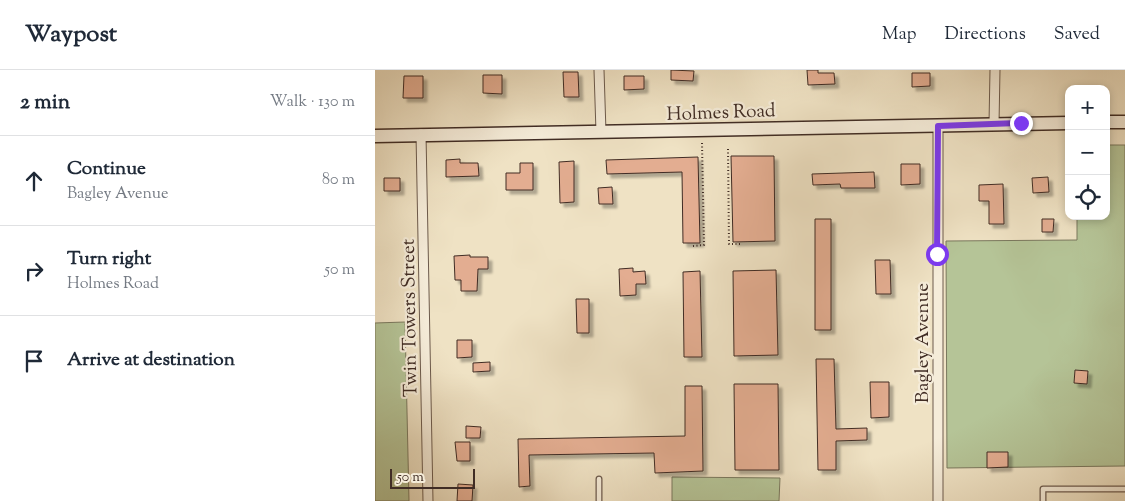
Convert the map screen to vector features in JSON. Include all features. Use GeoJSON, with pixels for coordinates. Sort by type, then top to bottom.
{"type":"FeatureCollection","features":[{"type":"Feature","properties":{"kind":"main road"},"geometry":{"type":"LineString","coordinates":[[1110,122],[1125,122]]}},
{"type":"Feature","properties":{"kind":"main road","name":"Holmes Road"},"geometry":{"type":"LineString","coordinates":[[375,136],[1065,123]]}},
{"type":"Feature","properties":{"kind":"street"},"geometry":{"type":"LineString","coordinates":[[599,70],[601,132]]}},
{"type":"Feature","properties":{"kind":"street"},"geometry":{"type":"LineString","coordinates":[[994,124],[995,70]]}},
{"type":"Feature","properties":{"kind":"street","name":"Bagley Avenue"},"geometry":{"type":"LineString","coordinates":[[938,126],[938,501]]}},
{"type":"Feature","properties":{"kind":"street","name":"Twin Towers Street"},"geometry":{"type":"LineString","coordinates":[[421,134],[428,501]]}},
{"type":"Feature","properties":{"kind":"lane"},"geometry":{"type":"LineString","coordinates":[[599,479],[599,501]]}},
{"type":"Feature","properties":{"kind":"lane"},"geometry":{"type":"LineString","coordinates":[[1043,501],[1043,489],[1125,489]]}},
{"type":"Feature","properties":{"kind":"path"},"geometry":{"type":"LineString","coordinates":[[693,246],[704,245],[701,143]]}},
{"type":"Feature","properties":{"kind":"path"},"geometry":{"type":"LineString","coordinates":[[728,149],[729,244],[740,244]]}},
{"type":"Feature","properties":{"kind":"green space"},"geometry":{"type":"Polygon","coordinates":[[[1110,145],[1125,145],[1125,466],[947,468],[946,241],[1077,240],[1077,220],[1110,220],[1110,145]]]}},
{"type":"Feature","properties":{"kind":"green space"},"geometry":{"type":"Polygon","coordinates":[[[405,322],[409,501],[375,501],[375,323],[405,322]]]}},
{"type":"Feature","properties":{"kind":"green space"},"geometry":{"type":"Polygon","coordinates":[[[672,477],[780,478],[779,501],[672,501],[672,477]]]}},
{"type":"Feature","properties":{"kind":"building"},"geometry":{"type":"Polygon","coordinates":[[[671,70],[694,71],[693,81],[671,80],[671,70]]]}},
{"type":"Feature","properties":{"kind":"building"},"geometry":{"type":"Polygon","coordinates":[[[807,70],[818,70],[818,73],[834,73],[835,84],[808,85],[807,70]]]}},
{"type":"Feature","properties":{"kind":"building"},"geometry":{"type":"Polygon","coordinates":[[[563,72],[578,72],[579,97],[564,97],[563,72]]]}},
{"type":"Feature","properties":{"kind":"building"},"geometry":{"type":"Polygon","coordinates":[[[912,73],[930,73],[930,86],[912,87],[912,73]]]}},
{"type":"Feature","properties":{"kind":"building"},"geometry":{"type":"Polygon","coordinates":[[[483,75],[502,75],[502,94],[483,93],[483,75]]]}},
{"type":"Feature","properties":{"kind":"building"},"geometry":{"type":"Polygon","coordinates":[[[404,76],[423,76],[423,98],[403,98],[404,76]]]}},
{"type":"Feature","properties":{"kind":"building"},"geometry":{"type":"Polygon","coordinates":[[[624,76],[644,76],[644,89],[624,90],[624,76]]]}},
{"type":"Feature","properties":{"kind":"building"},"geometry":{"type":"Polygon","coordinates":[[[731,156],[774,156],[775,241],[733,242],[731,156]]]}},
{"type":"Feature","properties":{"kind":"building"},"geometry":{"type":"Polygon","coordinates":[[[698,157],[700,243],[683,243],[682,172],[607,174],[606,160],[698,157]]]}},
{"type":"Feature","properties":{"kind":"building"},"geometry":{"type":"Polygon","coordinates":[[[460,159],[460,163],[478,163],[479,176],[446,177],[446,160],[460,159]]]}},
{"type":"Feature","properties":{"kind":"building"},"geometry":{"type":"Polygon","coordinates":[[[574,161],[574,202],[560,203],[559,162],[574,161]]]}},
{"type":"Feature","properties":{"kind":"building"},"geometry":{"type":"Polygon","coordinates":[[[520,163],[533,163],[533,190],[506,190],[506,173],[520,173],[520,163]]]}},
{"type":"Feature","properties":{"kind":"building"},"geometry":{"type":"Polygon","coordinates":[[[901,164],[920,164],[920,184],[901,185],[901,164]]]}},
{"type":"Feature","properties":{"kind":"building"},"geometry":{"type":"Polygon","coordinates":[[[874,172],[875,188],[841,188],[840,184],[813,185],[812,174],[874,172]]]}},
{"type":"Feature","properties":{"kind":"building"},"geometry":{"type":"Polygon","coordinates":[[[1048,177],[1049,192],[1033,193],[1032,178],[1048,177]]]}},
{"type":"Feature","properties":{"kind":"building"},"geometry":{"type":"Polygon","coordinates":[[[384,178],[400,178],[400,191],[384,191],[384,178]]]}},
{"type":"Feature","properties":{"kind":"building"},"geometry":{"type":"Polygon","coordinates":[[[1003,184],[1004,224],[989,224],[989,201],[979,201],[979,185],[1003,184]]]}},
{"type":"Feature","properties":{"kind":"building"},"geometry":{"type":"Polygon","coordinates":[[[612,187],[613,204],[599,204],[598,188],[612,187]]]}},
{"type":"Feature","properties":{"kind":"building"},"geometry":{"type":"Polygon","coordinates":[[[815,219],[831,219],[831,330],[815,330],[815,219]]]}},
{"type":"Feature","properties":{"kind":"building"},"geometry":{"type":"Polygon","coordinates":[[[1042,219],[1054,219],[1053,232],[1042,232],[1042,219]]]}},
{"type":"Feature","properties":{"kind":"building"},"geometry":{"type":"Polygon","coordinates":[[[470,255],[470,257],[488,257],[488,269],[478,269],[477,291],[461,291],[461,280],[455,280],[454,256],[470,255]]]}},
{"type":"Feature","properties":{"kind":"building"},"geometry":{"type":"Polygon","coordinates":[[[875,260],[890,260],[891,294],[876,294],[875,260]]]}},
{"type":"Feature","properties":{"kind":"building"},"geometry":{"type":"Polygon","coordinates":[[[633,268],[633,272],[645,271],[646,284],[636,284],[636,295],[620,296],[619,269],[633,268]]]}},
{"type":"Feature","properties":{"kind":"building"},"geometry":{"type":"Polygon","coordinates":[[[776,270],[778,355],[734,356],[733,271],[776,270]]]}},
{"type":"Feature","properties":{"kind":"building"},"geometry":{"type":"Polygon","coordinates":[[[700,271],[702,357],[684,357],[683,272],[700,271]]]}},
{"type":"Feature","properties":{"kind":"building"},"geometry":{"type":"Polygon","coordinates":[[[576,299],[589,299],[589,333],[577,333],[576,299]]]}},
{"type":"Feature","properties":{"kind":"building"},"geometry":{"type":"Polygon","coordinates":[[[457,340],[472,340],[472,357],[457,358],[457,340]]]}},
{"type":"Feature","properties":{"kind":"building"},"geometry":{"type":"Polygon","coordinates":[[[816,359],[834,359],[836,429],[867,428],[867,440],[836,441],[836,470],[818,470],[816,359]]]}},
{"type":"Feature","properties":{"kind":"building"},"geometry":{"type":"Polygon","coordinates":[[[490,362],[490,371],[473,372],[473,363],[490,362]]]}},
{"type":"Feature","properties":{"kind":"building"},"geometry":{"type":"Polygon","coordinates":[[[1075,370],[1088,371],[1087,384],[1074,383],[1075,370]]]}},
{"type":"Feature","properties":{"kind":"building"},"geometry":{"type":"Polygon","coordinates":[[[870,382],[889,382],[889,417],[871,418],[870,382]]]}},
{"type":"Feature","properties":{"kind":"building"},"geometry":{"type":"Polygon","coordinates":[[[734,384],[778,384],[779,470],[735,470],[734,384]]]}},
{"type":"Feature","properties":{"kind":"building"},"geometry":{"type":"Polygon","coordinates":[[[685,386],[702,386],[703,471],[655,473],[654,453],[529,455],[530,486],[519,487],[518,439],[685,436],[685,386]]]}},
{"type":"Feature","properties":{"kind":"building"},"geometry":{"type":"Polygon","coordinates":[[[466,426],[481,427],[480,438],[466,438],[466,426]]]}},
{"type":"Feature","properties":{"kind":"building"},"geometry":{"type":"Polygon","coordinates":[[[455,442],[470,442],[470,461],[457,461],[455,442]]]}},
{"type":"Feature","properties":{"kind":"building"},"geometry":{"type":"Polygon","coordinates":[[[987,452],[1008,452],[1008,467],[987,468],[987,452]]]}},
{"type":"Feature","properties":{"kind":"building"},"geometry":{"type":"Polygon","coordinates":[[[458,484],[473,485],[472,501],[457,501],[458,484]]]}},
{"type":"Feature","properties":{"kind":"route"},"geometry":{"type":"LineString","coordinates":[[937,254],[938,126],[1021,123]]}}]}
